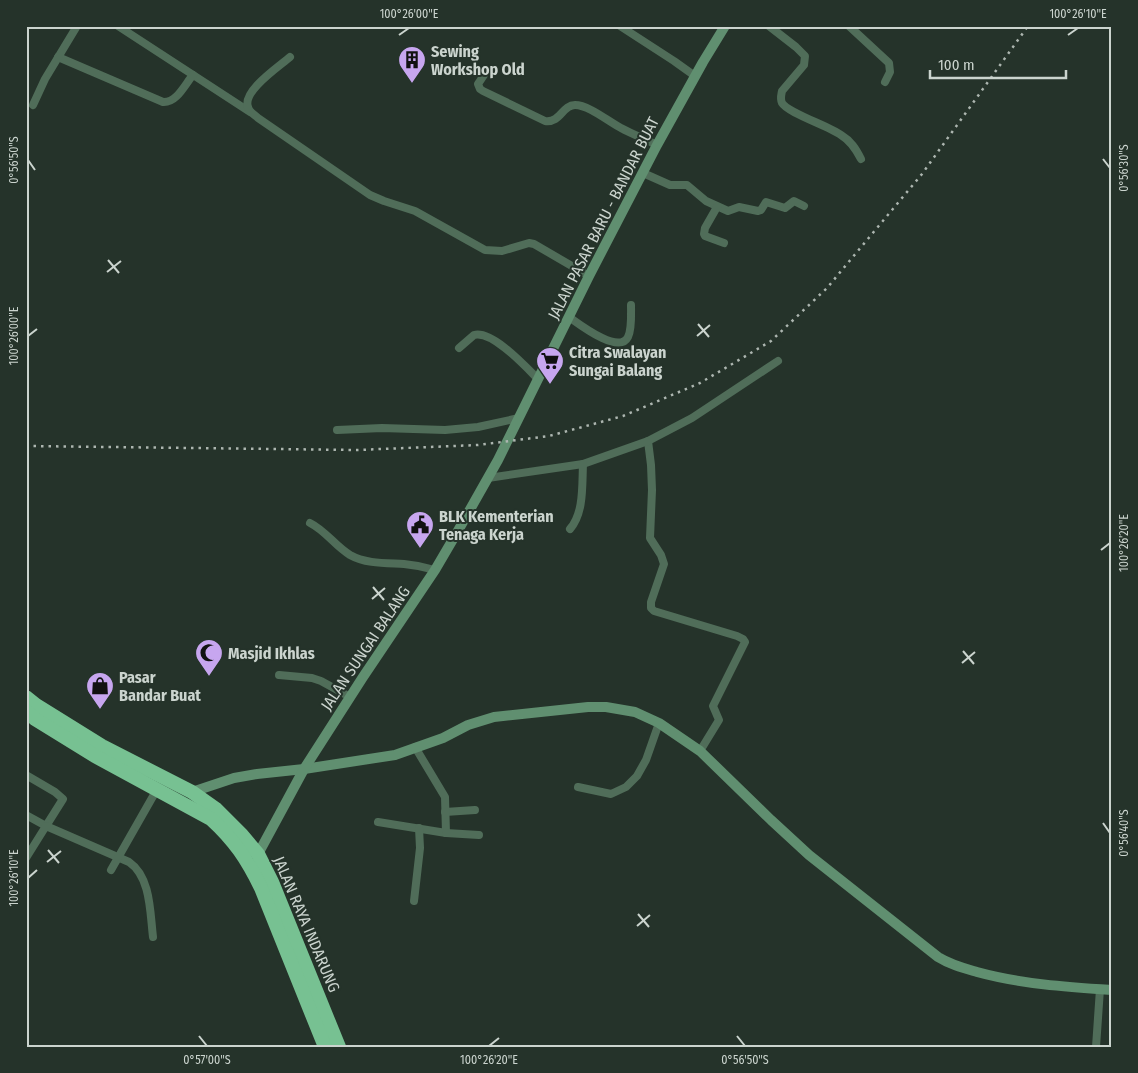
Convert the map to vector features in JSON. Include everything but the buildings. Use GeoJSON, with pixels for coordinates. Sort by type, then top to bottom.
{"type":"FeatureCollection","features":[{"type":"Feature","properties":{"kind":"highway","name":"JALAN RAYA INDARUNG"},"geometry":{"type":"LineString","coordinates":[[26,697],[102,746],[192,792],[216,809],[242,835],[258,854],[289,922],[340,1047]]}},
{"type":"Feature","properties":{"kind":"highway","name":"JALAN RAYA INDARUNG"},"geometry":{"type":"LineString","coordinates":[[26,711],[35,719],[95,756],[156,791],[211,819],[238,847],[251,866],[261,888],[325,1047]]}},
{"type":"Feature","properties":{"kind":"street"},"geometry":{"type":"LineString","coordinates":[[33,105],[58,57],[77,26]]}},
{"type":"Feature","properties":{"kind":"street"},"geometry":{"type":"LineString","coordinates":[[118,26],[250,112],[370,195],[415,211],[485,250],[502,251],[528,243],[534,244],[589,276]]}},
{"type":"Feature","properties":{"kind":"street"},"geometry":{"type":"LineString","coordinates":[[620,26],[694,76]]}},
{"type":"Feature","properties":{"kind":"street","name":"JALAN PASAR BARU - BANDAR BUAT"},"geometry":{"type":"LineString","coordinates":[[498,460],[589,276],[657,145],[694,76],[726,26]]}},
{"type":"Feature","properties":{"kind":"street"},"geometry":{"type":"LineString","coordinates":[[769,26],[805,56],[804,65],[782,91],[780,97],[783,104],[842,135],[853,144],[861,159]]}},
{"type":"Feature","properties":{"kind":"street"},"geometry":{"type":"LineString","coordinates":[[849,26],[890,63],[890,72],[885,82]]}},
{"type":"Feature","properties":{"kind":"street"},"geometry":{"type":"LineString","coordinates":[[58,57],[163,102],[169,102],[174,99],[193,75]]}},
{"type":"Feature","properties":{"kind":"street"},"geometry":{"type":"LineString","coordinates":[[250,112],[247,101],[256,87],[290,57]]}},
{"type":"Feature","properties":{"kind":"street"},"geometry":{"type":"LineString","coordinates":[[484,75],[478,84],[480,89],[545,121],[551,122],[560,117],[569,107],[576,105],[657,145]]}},
{"type":"Feature","properties":{"kind":"street"},"geometry":{"type":"LineString","coordinates":[[643,173],[670,184],[688,185],[702,199],[728,211],[739,207],[758,211],[761,210],[766,202],[785,208],[794,201],[804,206]]}},
{"type":"Feature","properties":{"kind":"street"},"geometry":{"type":"LineString","coordinates":[[717,207],[705,228],[704,234],[724,243]]}},
{"type":"Feature","properties":{"kind":"street"},"geometry":{"type":"LineString","coordinates":[[569,317],[596,334],[617,344],[622,343],[628,336],[631,305]]}},
{"type":"Feature","properties":{"kind":"street"},"geometry":{"type":"LineString","coordinates":[[459,348],[474,335],[482,334],[512,353],[538,379]]}},
{"type":"Feature","properties":{"kind":"street"},"geometry":{"type":"LineString","coordinates":[[488,478],[584,464],[648,441],[692,418],[778,361]]}},
{"type":"Feature","properties":{"kind":"street"},"geometry":{"type":"LineString","coordinates":[[338,430],[382,428],[445,430],[478,427],[518,418]]}},
{"type":"Feature","properties":{"kind":"street"},"geometry":{"type":"LineString","coordinates":[[648,441],[652,482],[650,538],[661,555],[664,564],[651,602],[651,608],[654,611],[737,636],[745,642],[713,705],[719,720],[700,751]]}},
{"type":"Feature","properties":{"kind":"street","name":"JALAN SUNGAI BALANG"},"geometry":{"type":"LineString","coordinates":[[258,854],[304,769],[435,570],[498,460]]}},
{"type":"Feature","properties":{"kind":"street"},"geometry":{"type":"LineString","coordinates":[[570,530],[575,524],[579,513],[584,464]]}},
{"type":"Feature","properties":{"kind":"street"},"geometry":{"type":"LineString","coordinates":[[310,523],[319,528],[349,555],[358,559],[370,562],[418,566],[435,570]]}},
{"type":"Feature","properties":{"kind":"street"},"geometry":{"type":"LineString","coordinates":[[279,675],[312,678],[350,697]]}},
{"type":"Feature","properties":{"kind":"street"},"geometry":{"type":"LineString","coordinates":[[192,792],[234,778],[395,754],[443,738],[468,725],[494,718],[588,707],[606,707],[635,712],[660,723],[700,751],[809,855],[938,958],[950,965],[995,978],[1018,982],[1112,990]]}},
{"type":"Feature","properties":{"kind":"street"},"geometry":{"type":"LineString","coordinates":[[578,787],[611,794],[626,787],[637,776],[646,760],[660,723]]}},
{"type":"Feature","properties":{"kind":"street"},"geometry":{"type":"LineString","coordinates":[[415,748],[445,797],[446,833]]}},
{"type":"Feature","properties":{"kind":"street"},"geometry":{"type":"LineString","coordinates":[[26,775],[55,792],[63,799],[26,858]]}},
{"type":"Feature","properties":{"kind":"street"},"geometry":{"type":"LineString","coordinates":[[111,870],[156,791]]}},
{"type":"Feature","properties":{"kind":"street"},"geometry":{"type":"LineString","coordinates":[[445,812],[475,810]]}},
{"type":"Feature","properties":{"kind":"street"},"geometry":{"type":"LineString","coordinates":[[26,815],[46,826],[133,864],[142,876],[147,891],[153,937]]}},
{"type":"Feature","properties":{"kind":"street"},"geometry":{"type":"LineString","coordinates":[[378,822],[446,833],[479,836]]}},
{"type":"Feature","properties":{"kind":"street"},"geometry":{"type":"LineString","coordinates":[[414,901],[420,848],[419,828]]}},
{"type":"Feature","properties":{"kind":"street"},"geometry":{"type":"LineString","coordinates":[[1096,1047],[1100,989]]}},
{"type":"Feature","properties":{"kind":"railway"},"geometry":{"type":"LineString","coordinates":[[26,446],[357,450],[478,445],[549,436],[623,416],[700,383],[771,341],[827,288],[922,174],[1028,26]]}},
{"type":"Feature","properties":{"kind":"place","name":"Sewing Workshop Old"},"geometry":{"type":"Point","coordinates":[412,84]}},
{"type":"Feature","properties":{"kind":"place","name":"Citra Swalayan Sungai Balang"},"geometry":{"type":"Point","coordinates":[550,385]}},
{"type":"Feature","properties":{"kind":"place","name":"BLK Kementerian Tenaga Kerja"},"geometry":{"type":"Point","coordinates":[420,549]}},
{"type":"Feature","properties":{"kind":"place","name":"Masjid Ikhlas"},"geometry":{"type":"Point","coordinates":[209,677]}},
{"type":"Feature","properties":{"kind":"place","name":"Pasar Bandar Buat"},"geometry":{"type":"Point","coordinates":[100,710]}}]}
